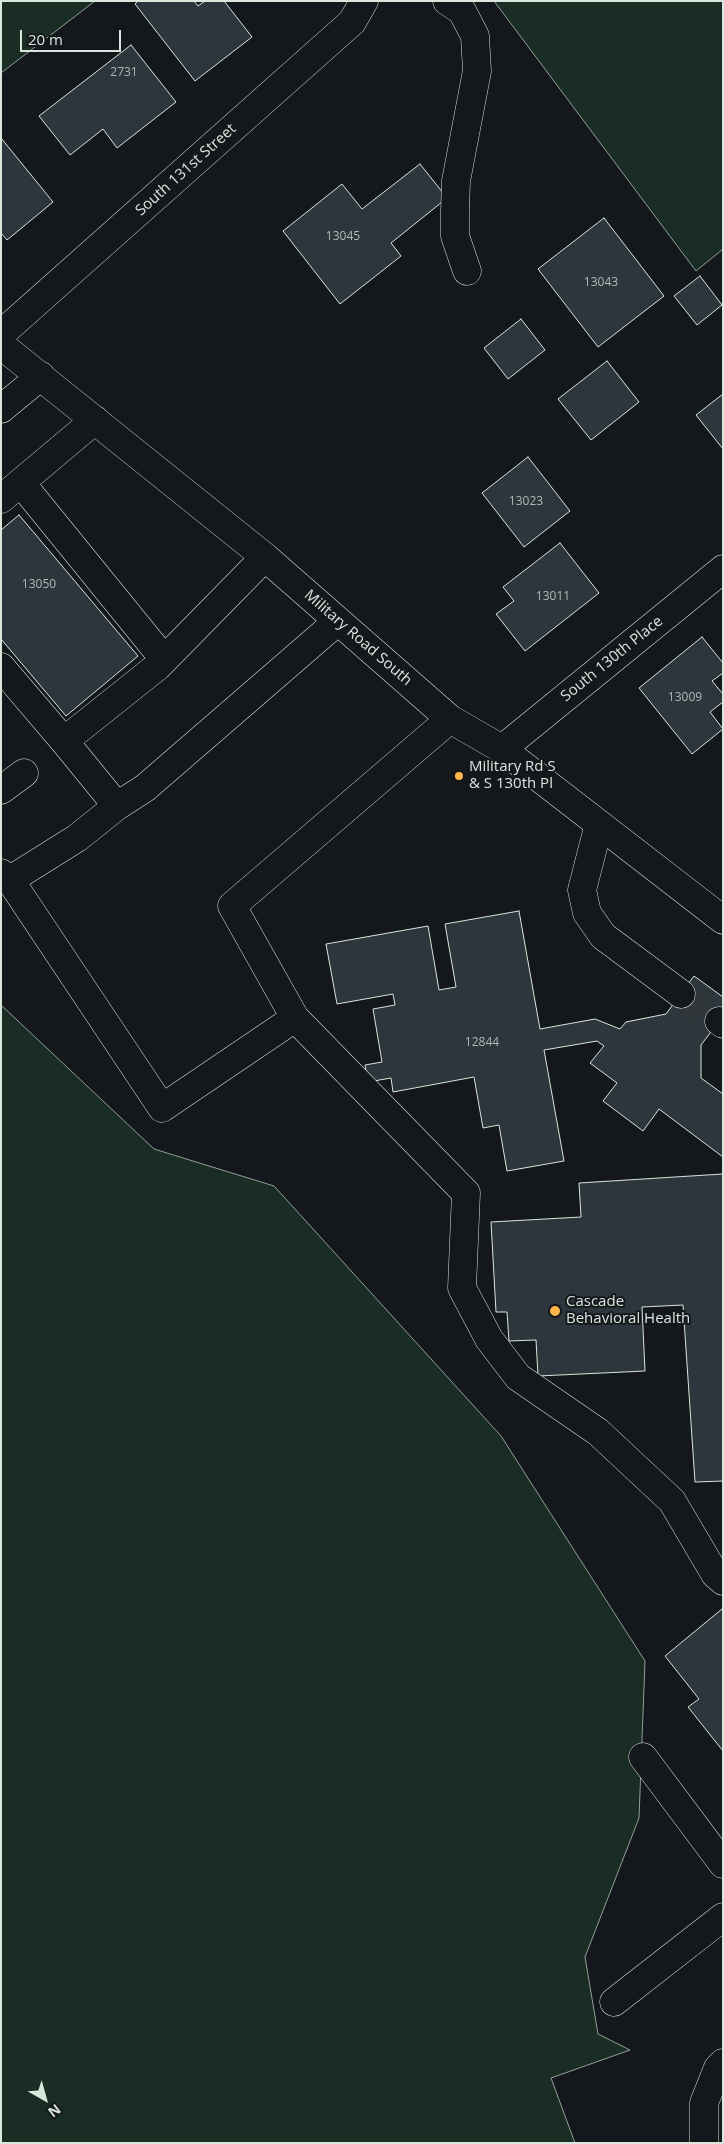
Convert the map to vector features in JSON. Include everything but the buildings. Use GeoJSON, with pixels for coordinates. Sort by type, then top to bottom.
{"type":"FeatureCollection","features":[{"type":"Feature","properties":{"kind":"street","name":"South 131st Street"},"geometry":{"type":"LineString","coordinates":[[1,334],[352,22],[364,1]]}},
{"type":"Feature","properties":{"kind":"street"},"geometry":{"type":"LineString","coordinates":[[447,1],[462,11],[474,36],[477,70],[456,181],[455,236],[467,270]]}},
{"type":"Feature","properties":{"kind":"street","name":"Military Road South"},"geometry":{"type":"LineString","coordinates":[[1,345],[265,557],[450,720],[502,749],[723,920]]}},
{"type":"Feature","properties":{"kind":"street"},"geometry":{"type":"LineString","coordinates":[[1,409],[41,376]]}},
{"type":"Feature","properties":{"kind":"street"},"geometry":{"type":"LineString","coordinates":[[95,420],[11,491],[164,659]]}},
{"type":"Feature","properties":{"kind":"street"},"geometry":{"type":"LineString","coordinates":[[64,741],[164,659],[265,557]]}},
{"type":"Feature","properties":{"kind":"street","name":"South 130th Place"},"geometry":{"type":"LineString","coordinates":[[502,749],[723,569]]}},
{"type":"Feature","properties":{"kind":"street"},"geometry":{"type":"LineString","coordinates":[[295,1018],[162,1108],[6,876],[77,838],[117,806],[145,788],[338,621]]}},
{"type":"Feature","properties":{"kind":"street"},"geometry":{"type":"LineString","coordinates":[[1,667],[117,806]]}},
{"type":"Feature","properties":{"kind":"street"},"geometry":{"type":"LineString","coordinates":[[450,720],[232,906],[295,1018],[466,1193],[462,1288],[489,1340],[518,1377],[598,1432],[672,1501],[715,1574],[723,1581]]}},
{"type":"Feature","properties":{"kind":"street"},"geometry":{"type":"LineString","coordinates":[[1,790],[24,773]]}},
{"type":"Feature","properties":{"kind":"street"},"geometry":{"type":"LineString","coordinates":[[599,824],[582,890],[587,913],[603,936],[681,994]]}},
{"type":"Feature","properties":{"kind":"street"},"geometry":{"type":"LineString","coordinates":[[643,1757],[723,1864]]}},
{"type":"Feature","properties":{"kind":"street"},"geometry":{"type":"LineString","coordinates":[[614,2002],[723,1917]]}},
{"type":"Feature","properties":{"kind":"street"},"geometry":{"type":"LineString","coordinates":[[704,2143],[704,2103],[718,2068],[723,2063]]}},
{"type":"Feature","properties":{"kind":"green space"},"geometry":{"type":"Polygon","coordinates":[[[1,1],[95,1],[1,73],[1,1]]]}},
{"type":"Feature","properties":{"kind":"green space"},"geometry":{"type":"Polygon","coordinates":[[[494,1],[723,1],[723,249],[696,271],[494,1]]]}},
{"type":"Feature","properties":{"kind":"green space"},"geometry":{"type":"Polygon","coordinates":[[[1,1005],[154,1149],[274,1186],[501,1436],[645,1661],[639,1818],[585,1957],[598,2034],[630,2050],[551,2078],[575,2143],[1,2143],[1,1005]]]}},
{"type":"Feature","properties":{"kind":"tunnel"},"geometry":{"type":"LineString","coordinates":[[681,994],[719,1021]]}},
{"type":"Feature","properties":{"kind":"place","name":"Military Rd S & S 130th Pl"},"geometry":{"type":"Point","coordinates":[459,776]}},
{"type":"Feature","properties":{"kind":"place","name":"Cascade Behavioral Health"},"geometry":{"type":"Point","coordinates":[555,1311]}}]}
